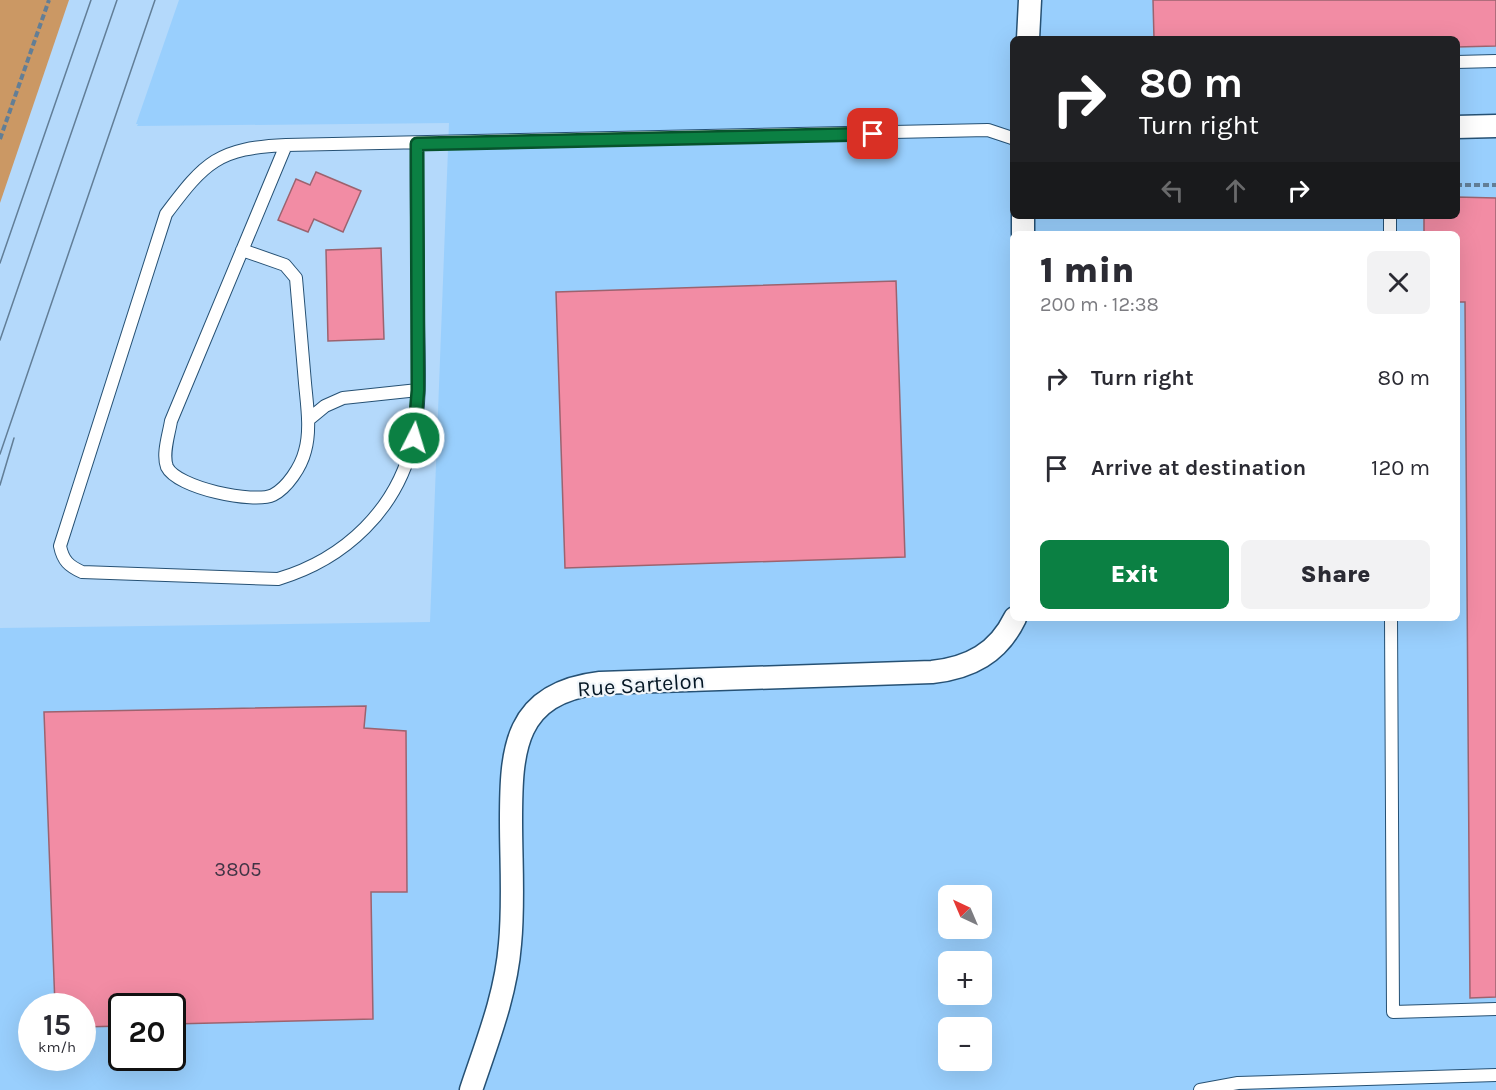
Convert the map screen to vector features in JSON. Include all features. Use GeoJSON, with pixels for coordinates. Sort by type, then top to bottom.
{"type":"FeatureCollection","features":[{"type":"Feature","properties":{"kind":"street"},"geometry":{"type":"LineString","coordinates":[[1028,36],[1030,0]]}},
{"type":"Feature","properties":{"kind":"street"},"geometry":{"type":"LineString","coordinates":[[1460,127],[1496,126]]}},
{"type":"Feature","properties":{"kind":"street","name":"Rue Sartelon"},"geometry":{"type":"LineString","coordinates":[[471,1090],[501,1000],[508,961],[511,932],[511,792],[514,757],[524,727],[552,696],[570,688],[600,683],[953,669],[970,664],[992,650],[1014,621]]}},
{"type":"Feature","properties":{"kind":"lane"},"geometry":{"type":"LineString","coordinates":[[1460,62],[1496,61]]}},
{"type":"Feature","properties":{"kind":"lane"},"geometry":{"type":"LineString","coordinates":[[417,144],[418,390],[411,449],[405,470],[385,506],[370,526],[342,549],[298,573],[278,579],[82,572],[70,566],[62,558],[60,546],[166,214],[193,178],[212,161],[232,152],[256,146],[286,145],[988,130],[1010,137]]}},
{"type":"Feature","properties":{"kind":"lane"},"geometry":{"type":"LineString","coordinates":[[242,250],[285,265],[296,278],[308,420],[305,452],[282,489],[258,499],[191,486],[177,478],[168,468],[166,455],[171,422],[242,250],[286,145]]}},
{"type":"Feature","properties":{"kind":"lane"},"geometry":{"type":"LineString","coordinates":[[308,420],[325,406],[343,398],[418,390]]}},
{"type":"Feature","properties":{"kind":"lane"},"geometry":{"type":"LineString","coordinates":[[1390,621],[1393,1012],[1496,1009]]}},
{"type":"Feature","properties":{"kind":"lane"},"geometry":{"type":"LineString","coordinates":[[1200,1090],[1238,1083],[1496,1075]]}},
{"type":"Feature","properties":{"kind":"path"},"geometry":{"type":"LineString","coordinates":[[0,139],[49,0]]}},
{"type":"Feature","properties":{"kind":"path"},"geometry":{"type":"LineString","coordinates":[[1460,185],[1496,185]]}},
{"type":"Feature","properties":{"kind":"shaded area"},"geometry":{"type":"Polygon","coordinates":[[[0,0],[69,0],[0,203],[0,0]]]}},
{"type":"Feature","properties":{"kind":"shaded area"},"geometry":{"type":"Polygon","coordinates":[[[179,0],[1496,0],[1496,1090],[0,1090],[0,628],[430,622],[449,123],[137,126],[179,0]]]}},
{"type":"Feature","properties":{"kind":"building"},"geometry":{"type":"Polygon","coordinates":[[[1153,0],[1496,0],[1496,46],[1460,47],[1460,36],[1154,36],[1153,0]]]}},
{"type":"Feature","properties":{"kind":"building"},"geometry":{"type":"Polygon","coordinates":[[[316,172],[361,191],[343,232],[314,219],[308,232],[278,220],[296,179],[310,185],[316,172]]]}},
{"type":"Feature","properties":{"kind":"building"},"geometry":{"type":"Polygon","coordinates":[[[1460,197],[1496,198],[1496,997],[1470,998],[1465,302],[1460,302],[1460,231],[1424,231],[1424,219],[1460,219],[1460,197]]]}},
{"type":"Feature","properties":{"kind":"building"},"geometry":{"type":"Polygon","coordinates":[[[381,248],[384,339],[328,341],[326,250],[381,248]]]}},
{"type":"Feature","properties":{"kind":"building"},"geometry":{"type":"Polygon","coordinates":[[[896,281],[905,557],[565,568],[556,292],[896,281]]]}},
{"type":"Feature","properties":{"kind":"building"},"geometry":{"type":"Polygon","coordinates":[[[366,706],[364,728],[406,731],[407,892],[371,892],[373,1019],[186,1024],[186,993],[108,993],[108,1026],[96,1027],[96,993],[55,993],[44,712],[366,706]]]}},
{"type":"Feature","properties":{"kind":"tram line"},"geometry":{"type":"LineString","coordinates":[[0,263],[91,0]]}},
{"type":"Feature","properties":{"kind":"tram line"},"geometry":{"type":"LineString","coordinates":[[0,340],[117,0]]}},
{"type":"Feature","properties":{"kind":"tram line"},"geometry":{"type":"LineString","coordinates":[[0,454],[155,0]]}},
{"type":"Feature","properties":{"kind":"tram line"},"geometry":{"type":"LineString","coordinates":[[0,485],[14,438]]}},
{"type":"Feature","properties":{"kind":"route"},"geometry":{"type":"LineString","coordinates":[[414,438],[418,390],[417,144],[873,134]]}}]}
